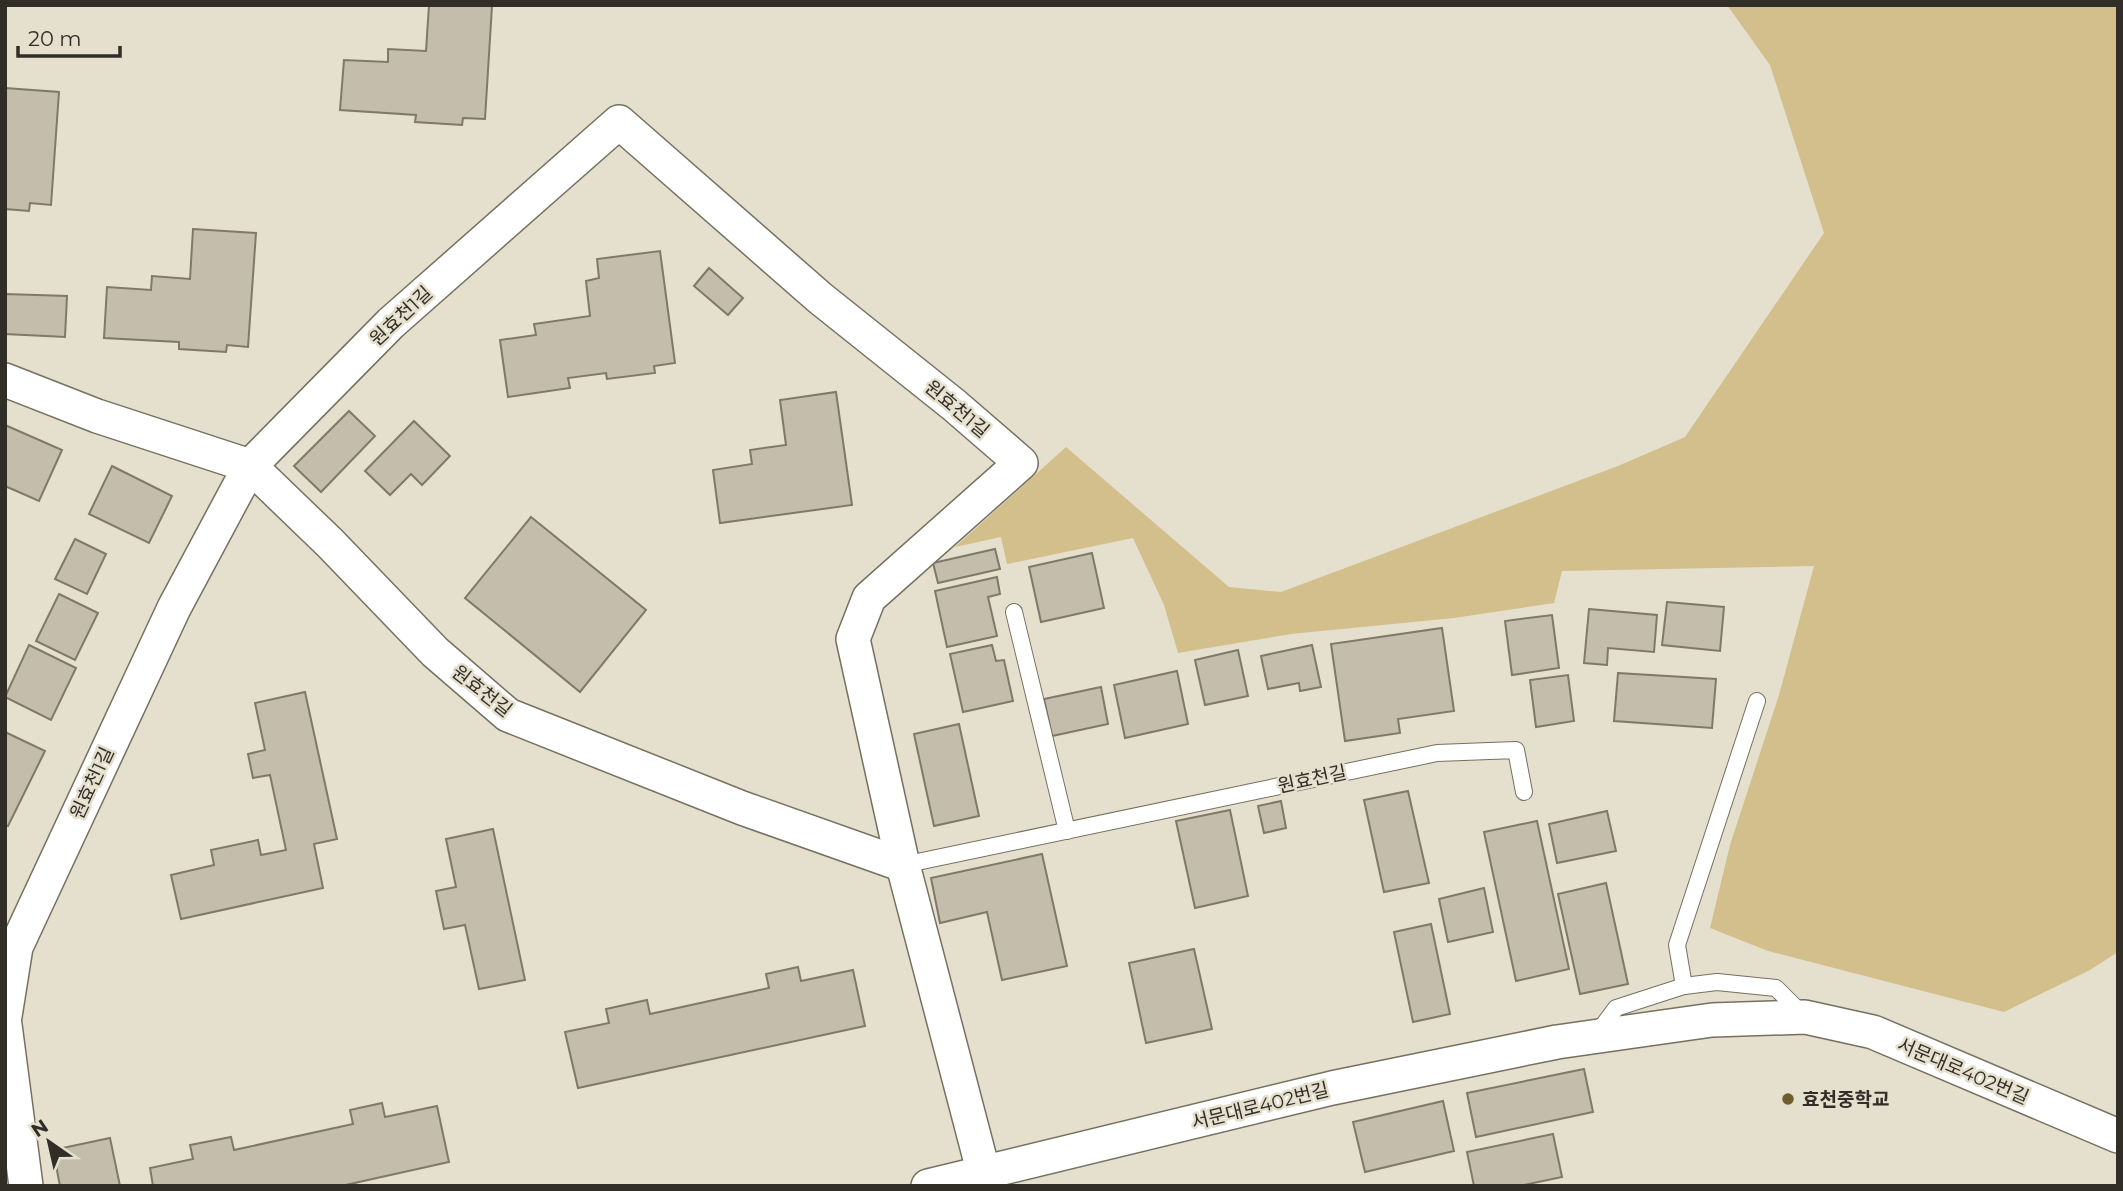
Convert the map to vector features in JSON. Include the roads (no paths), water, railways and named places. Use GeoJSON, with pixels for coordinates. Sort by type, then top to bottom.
{"type":"FeatureCollection","features":[{"type":"Feature","properties":{"kind":"street","name":"원효천1길"},"geometry":{"type":"LineString","coordinates":[[5,1016],[16,947],[174,608],[250,466],[391,323],[619,122],[820,298],[954,405],[1021,463],[869,598],[853,639],[903,865]]}},
{"type":"Feature","properties":{"kind":"street","name":"원효천길"},"geometry":{"type":"LineString","coordinates":[[5,380],[97,416],[250,466],[297,510],[435,652],[508,715],[742,808],[903,865]]}},
{"type":"Feature","properties":{"kind":"street"},"geometry":{"type":"LineString","coordinates":[[903,865],[984,1174]]}},
{"type":"Feature","properties":{"kind":"street","name":"서문대로402번길"},"geometry":{"type":"LineString","coordinates":[[928,1186],[1332,1088],[1595,1037],[1712,1020],[1805,1017],[1873,1032],[2118,1136]]}},
{"type":"Feature","properties":{"kind":"street"},"geometry":{"type":"LineString","coordinates":[[5,1025],[26,1186]]}},
{"type":"Feature","properties":{"kind":"lane"},"geometry":{"type":"LineString","coordinates":[[1014,612],[1067,831]]}},
{"type":"Feature","properties":{"kind":"lane"},"geometry":{"type":"LineString","coordinates":[[1684,986],[1677,945],[1757,701]]}},
{"type":"Feature","properties":{"kind":"lane","name":"원효천길"},"geometry":{"type":"LineString","coordinates":[[903,865],[1437,753],[1516,750],[1524,792]]}},
{"type":"Feature","properties":{"kind":"lane"},"geometry":{"type":"LineString","coordinates":[[1595,1037],[1616,1008],[1684,986],[1717,982],[1776,988],[1805,1017]]}},
{"type":"Feature","properties":{"kind":"place","name":"효천중학교"},"geometry":{"type":"Point","coordinates":[1788,1099]}}]}
